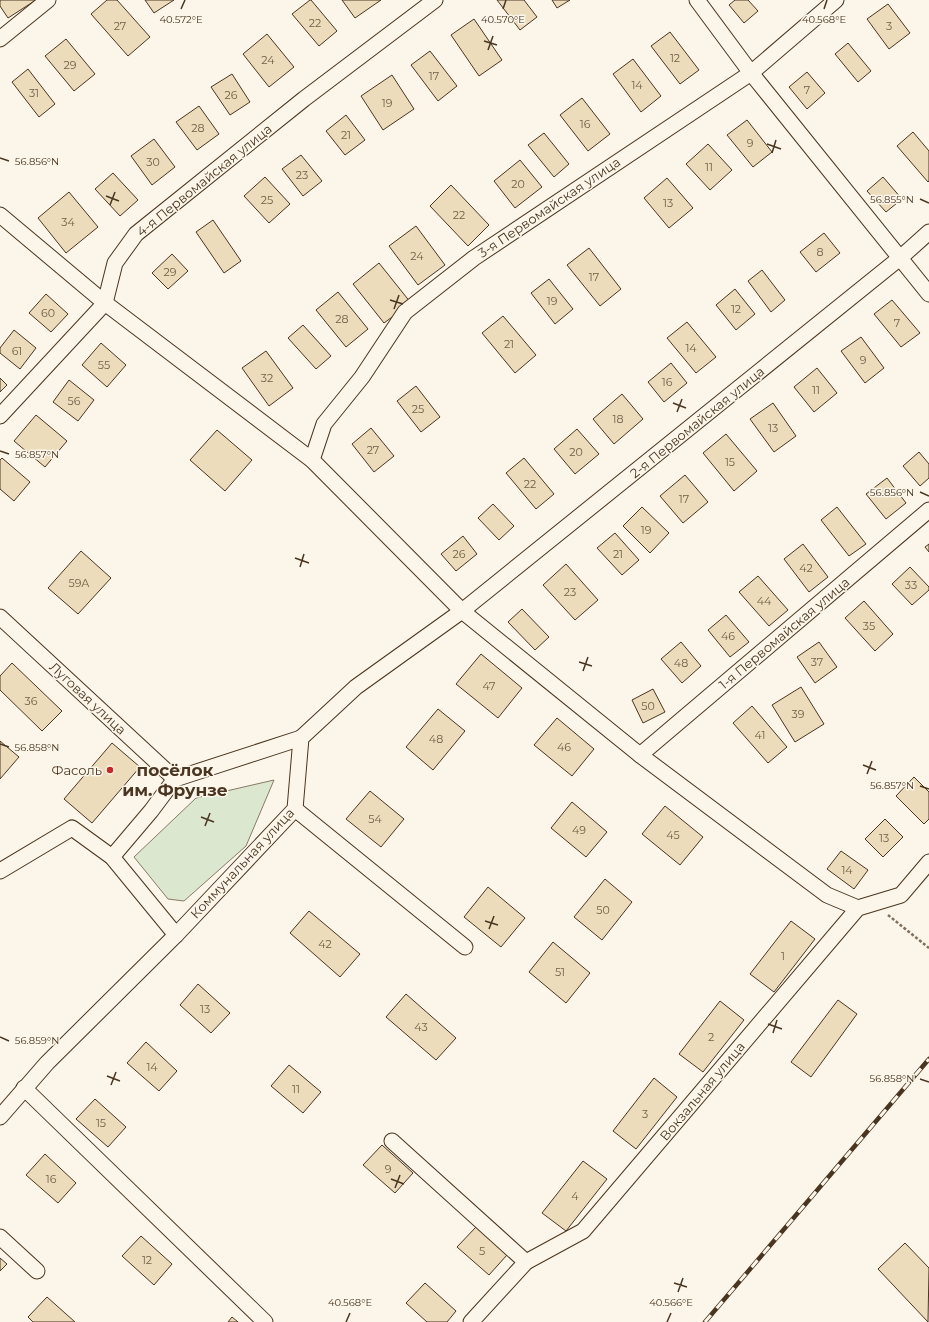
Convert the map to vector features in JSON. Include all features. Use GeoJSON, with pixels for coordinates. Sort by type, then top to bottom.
{"type":"FeatureCollection","features":[{"type":"Feature","properties":{"kind":"street"},"geometry":{"type":"LineString","coordinates":[[0,39],[48,0]]}},
{"type":"Feature","properties":{"kind":"street","name":"4-я Первомайская улица"},"geometry":{"type":"LineString","coordinates":[[0,416],[105,303],[115,263],[136,234],[304,99],[435,0]]}},
{"type":"Feature","properties":{"kind":"street"},"geometry":{"type":"LineString","coordinates":[[697,0],[751,73],[929,294]]}},
{"type":"Feature","properties":{"kind":"street","name":"3-я Первомайская улица"},"geometry":{"type":"LineString","coordinates":[[312,460],[324,424],[362,377],[405,312],[474,258],[751,73],[836,0]]}},
{"type":"Feature","properties":{"kind":"street"},"geometry":{"type":"LineString","coordinates":[[0,215],[105,303],[312,460],[462,611],[640,755],[827,895],[858,908],[901,894],[929,862]]}},
{"type":"Feature","properties":{"kind":"street","name":"2-я Первомайская улица"},"geometry":{"type":"LineString","coordinates":[[462,611],[900,258],[929,232]]}},
{"type":"Feature","properties":{"kind":"street","name":"1-я Первомайская улица"},"geometry":{"type":"LineString","coordinates":[[640,755],[929,510]]}},
{"type":"Feature","properties":{"kind":"street"},"geometry":{"type":"LineString","coordinates":[[112,857],[151,811],[175,779],[301,738],[356,687],[462,611]]}},
{"type":"Feature","properties":{"kind":"street","name":"Луговая улица"},"geometry":{"type":"LineString","coordinates":[[0,617],[175,779]]}},
{"type":"Feature","properties":{"kind":"street","name":"Коммунальная улица"},"geometry":{"type":"LineString","coordinates":[[0,1117],[47,1063],[176,935],[295,809],[301,738]]}},
{"type":"Feature","properties":{"kind":"street"},"geometry":{"type":"LineString","coordinates":[[295,809],[465,947]]}},
{"type":"Feature","properties":{"kind":"street"},"geometry":{"type":"LineString","coordinates":[[0,871],[72,828],[112,857],[176,935]]}},
{"type":"Feature","properties":{"kind":"street","name":"Вокзальная улица"},"geometry":{"type":"LineString","coordinates":[[471,1322],[526,1262],[583,1231],[858,908]]}},
{"type":"Feature","properties":{"kind":"street"},"geometry":{"type":"LineString","coordinates":[[24,1088],[265,1322]]}},
{"type":"Feature","properties":{"kind":"street"},"geometry":{"type":"LineString","coordinates":[[392,1141],[526,1262]]}},
{"type":"Feature","properties":{"kind":"street"},"geometry":{"type":"LineString","coordinates":[[0,1237],[37,1271]]}},
{"type":"Feature","properties":{"kind":"path"},"geometry":{"type":"LineString","coordinates":[[886,914],[929,948]]}},
{"type":"Feature","properties":{"kind":"green space"},"geometry":{"type":"Polygon","coordinates":[[[274,780],[246,846],[184,901],[168,899],[134,857],[196,798],[274,780]]]}},
{"type":"Feature","properties":{"kind":"building"},"geometry":{"type":"Polygon","coordinates":[[[0,0],[36,0],[8,18],[0,6],[0,0]]]}},
{"type":"Feature","properties":{"kind":"building"},"geometry":{"type":"Polygon","coordinates":[[[107,0],[117,0],[150,37],[128,56],[91,14],[107,0]]]}},
{"type":"Feature","properties":{"kind":"building"},"geometry":{"type":"Polygon","coordinates":[[[145,0],[174,0],[154,13],[145,0]]]}},
{"type":"Feature","properties":{"kind":"building"},"geometry":{"type":"Polygon","coordinates":[[[310,0],[337,31],[319,46],[292,14],[310,0]]]}},
{"type":"Feature","properties":{"kind":"building"},"geometry":{"type":"Polygon","coordinates":[[[342,0],[381,0],[355,18],[342,0]]]}},
{"type":"Feature","properties":{"kind":"building"},"geometry":{"type":"Polygon","coordinates":[[[497,0],[524,0],[537,17],[520,30],[497,0]]]}},
{"type":"Feature","properties":{"kind":"building"},"geometry":{"type":"Polygon","coordinates":[[[552,0],[570,0],[557,8],[552,0]]]}},
{"type":"Feature","properties":{"kind":"building"},"geometry":{"type":"Polygon","coordinates":[[[735,0],[748,0],[758,11],[744,23],[729,5],[735,0]]]}},
{"type":"Feature","properties":{"kind":"building"},"geometry":{"type":"Polygon","coordinates":[[[888,4],[910,33],[889,49],[867,19],[888,4]]]}},
{"type":"Feature","properties":{"kind":"building"},"geometry":{"type":"Polygon","coordinates":[[[474,19],[502,60],[479,76],[451,35],[474,19]]]}},
{"type":"Feature","properties":{"kind":"building"},"geometry":{"type":"Polygon","coordinates":[[[670,32],[699,70],[680,84],[651,46],[670,32]]]}},
{"type":"Feature","properties":{"kind":"building"},"geometry":{"type":"Polygon","coordinates":[[[267,34],[294,67],[269,87],[243,54],[267,34]]]}},
{"type":"Feature","properties":{"kind":"building"},"geometry":{"type":"Polygon","coordinates":[[[66,39],[95,74],[74,91],[45,56],[66,39]]]}},
{"type":"Feature","properties":{"kind":"building"},"geometry":{"type":"Polygon","coordinates":[[[848,43],[871,71],[858,82],[835,54],[848,43]]]}},
{"type":"Feature","properties":{"kind":"building"},"geometry":{"type":"Polygon","coordinates":[[[430,51],[457,86],[438,101],[411,65],[430,51]]]}},
{"type":"Feature","properties":{"kind":"building"},"geometry":{"type":"Polygon","coordinates":[[[633,59],[661,96],[641,112],[613,74],[633,59]]]}},
{"type":"Feature","properties":{"kind":"building"},"geometry":{"type":"Polygon","coordinates":[[[28,69],[55,104],[39,117],[12,82],[28,69]]]}},
{"type":"Feature","properties":{"kind":"building"},"geometry":{"type":"Polygon","coordinates":[[[807,72],[825,93],[807,109],[789,87],[807,72]]]}},
{"type":"Feature","properties":{"kind":"building"},"geometry":{"type":"Polygon","coordinates":[[[232,74],[250,102],[230,115],[211,87],[232,74]]]}},
{"type":"Feature","properties":{"kind":"building"},"geometry":{"type":"Polygon","coordinates":[[[392,75],[414,109],[383,130],[361,96],[392,75]]]}},
{"type":"Feature","properties":{"kind":"building"},"geometry":{"type":"Polygon","coordinates":[[[582,98],[610,134],[588,151],[560,115],[582,98]]]}},
{"type":"Feature","properties":{"kind":"building"},"geometry":{"type":"Polygon","coordinates":[[[199,106],[219,134],[197,150],[176,122],[199,106]]]}},
{"type":"Feature","properties":{"kind":"building"},"geometry":{"type":"Polygon","coordinates":[[[346,115],[365,140],[345,155],[326,131],[346,115]]]}},
{"type":"Feature","properties":{"kind":"building"},"geometry":{"type":"Polygon","coordinates":[[[747,120],[772,152],[753,167],[727,135],[747,120]]]}},
{"type":"Feature","properties":{"kind":"building"},"geometry":{"type":"Polygon","coordinates":[[[913,132],[929,151],[928,182],[897,146],[913,132]]]}},
{"type":"Feature","properties":{"kind":"building"},"geometry":{"type":"Polygon","coordinates":[[[544,133],[569,164],[554,177],[528,145],[544,133]]]}},
{"type":"Feature","properties":{"kind":"building"},"geometry":{"type":"Polygon","coordinates":[[[154,139],[175,167],[152,185],[131,156],[154,139]]]}},
{"type":"Feature","properties":{"kind":"building"},"geometry":{"type":"Polygon","coordinates":[[[708,144],[732,170],[710,190],[686,164],[708,144]]]}},
{"type":"Feature","properties":{"kind":"building"},"geometry":{"type":"Polygon","coordinates":[[[301,155],[322,181],[303,196],[282,169],[301,155]]]}},
{"type":"Feature","properties":{"kind":"building"},"geometry":{"type":"Polygon","coordinates":[[[520,160],[542,187],[515,208],[494,181],[520,160]]]}},
{"type":"Feature","properties":{"kind":"building"},"geometry":{"type":"Polygon","coordinates":[[[113,173],[138,200],[120,216],[95,189],[113,173]]]}},
{"type":"Feature","properties":{"kind":"building"},"geometry":{"type":"Polygon","coordinates":[[[265,177],[290,204],[269,223],[244,196],[265,177]]]}},
{"type":"Feature","properties":{"kind":"building"},"geometry":{"type":"Polygon","coordinates":[[[883,177],[902,199],[886,212],[867,191],[883,177]]]}},
{"type":"Feature","properties":{"kind":"building"},"geometry":{"type":"Polygon","coordinates":[[[667,178],[693,208],[669,228],[644,198],[667,178]]]}},
{"type":"Feature","properties":{"kind":"building"},"geometry":{"type":"Polygon","coordinates":[[[451,185],[489,225],[468,246],[430,206],[451,185]]]}},
{"type":"Feature","properties":{"kind":"building"},"geometry":{"type":"Polygon","coordinates":[[[69,192],[98,227],[66,253],[38,218],[69,192]]]}},
{"type":"Feature","properties":{"kind":"building"},"geometry":{"type":"Polygon","coordinates":[[[213,220],[241,261],[224,273],[196,232],[213,220]]]}},
{"type":"Feature","properties":{"kind":"building"},"geometry":{"type":"Polygon","coordinates":[[[416,226],[445,265],[418,285],[389,246],[416,226]]]}},
{"type":"Feature","properties":{"kind":"building"},"geometry":{"type":"Polygon","coordinates":[[[824,233],[840,253],[816,272],[800,252],[824,233]]]}},
{"type":"Feature","properties":{"kind":"building"},"geometry":{"type":"Polygon","coordinates":[[[589,248],[621,289],[600,306],[567,265],[589,248]]]}},
{"type":"Feature","properties":{"kind":"building"},"geometry":{"type":"Polygon","coordinates":[[[172,254],[188,271],[168,289],[152,273],[172,254]]]}},
{"type":"Feature","properties":{"kind":"building"},"geometry":{"type":"Polygon","coordinates":[[[379,263],[411,303],[384,323],[353,284],[379,263]]]}},
{"type":"Feature","properties":{"kind":"building"},"geometry":{"type":"Polygon","coordinates":[[[762,270],[785,300],[771,312],[748,281],[762,270]]]}},
{"type":"Feature","properties":{"kind":"building"},"geometry":{"type":"Polygon","coordinates":[[[549,279],[573,309],[555,324],[531,293],[549,279]]]}},
{"type":"Feature","properties":{"kind":"building"},"geometry":{"type":"Polygon","coordinates":[[[735,289],[755,314],[736,330],[716,305],[735,289]]]}},
{"type":"Feature","properties":{"kind":"building"},"geometry":{"type":"Polygon","coordinates":[[[338,292],[368,329],[346,347],[316,310],[338,292]]]}},
{"type":"Feature","properties":{"kind":"building"},"geometry":{"type":"Polygon","coordinates":[[[46,294],[68,314],[51,332],[29,313],[46,294]]]}},
{"type":"Feature","properties":{"kind":"building"},"geometry":{"type":"Polygon","coordinates":[[[892,300],[920,333],[901,347],[874,314],[892,300]]]}},
{"type":"Feature","properties":{"kind":"building"},"geometry":{"type":"Polygon","coordinates":[[[503,316],[536,355],[515,373],[482,333],[503,316]]]}},
{"type":"Feature","properties":{"kind":"building"},"geometry":{"type":"Polygon","coordinates":[[[687,322],[716,357],[696,373],[667,338],[687,322]]]}},
{"type":"Feature","properties":{"kind":"building"},"geometry":{"type":"Polygon","coordinates":[[[303,325],[331,356],[316,369],[288,338],[303,325]]]}},
{"type":"Feature","properties":{"kind":"building"},"geometry":{"type":"Polygon","coordinates":[[[14,330],[36,348],[20,369],[0,353],[0,348],[14,330]]]}},
{"type":"Feature","properties":{"kind":"building"},"geometry":{"type":"Polygon","coordinates":[[[861,337],[884,368],[865,383],[841,351],[861,337]]]}},
{"type":"Feature","properties":{"kind":"building"},"geometry":{"type":"Polygon","coordinates":[[[101,343],[126,365],[107,387],[82,365],[101,343]]]}},
{"type":"Feature","properties":{"kind":"building"},"geometry":{"type":"Polygon","coordinates":[[[266,351],[293,388],[269,406],[242,368],[266,351]]]}},
{"type":"Feature","properties":{"kind":"building"},"geometry":{"type":"Polygon","coordinates":[[[671,363],[687,383],[664,402],[648,382],[671,363]]]}},
{"type":"Feature","properties":{"kind":"building"},"geometry":{"type":"Polygon","coordinates":[[[817,368],[837,393],[814,412],[794,387],[817,368]]]}},
{"type":"Feature","properties":{"kind":"building"},"geometry":{"type":"Polygon","coordinates":[[[0,378],[7,385],[0,392],[0,378]]]}},
{"type":"Feature","properties":{"kind":"building"},"geometry":{"type":"Polygon","coordinates":[[[69,380],[94,400],[78,421],[53,402],[69,380]]]}},
{"type":"Feature","properties":{"kind":"building"},"geometry":{"type":"Polygon","coordinates":[[[416,386],[440,417],[421,432],[397,401],[416,386]]]}},
{"type":"Feature","properties":{"kind":"building"},"geometry":{"type":"Polygon","coordinates":[[[622,394],[643,419],[614,444],[593,419],[622,394]]]}},
{"type":"Feature","properties":{"kind":"building"},"geometry":{"type":"Polygon","coordinates":[[[773,403],[796,436],[774,452],[750,419],[773,403]]]}},
{"type":"Feature","properties":{"kind":"building"},"geometry":{"type":"Polygon","coordinates":[[[36,415],[67,441],[45,467],[14,441],[36,415]]]}},
{"type":"Feature","properties":{"kind":"building"},"geometry":{"type":"Polygon","coordinates":[[[371,428],[394,456],[374,472],[352,444],[371,428]]]}},
{"type":"Feature","properties":{"kind":"building"},"geometry":{"type":"Polygon","coordinates":[[[577,429],[599,454],[575,474],[554,449],[577,429]]]}},
{"type":"Feature","properties":{"kind":"building"},"geometry":{"type":"Polygon","coordinates":[[[217,430],[252,460],[225,491],[190,460],[217,430]]]}},
{"type":"Feature","properties":{"kind":"building"},"geometry":{"type":"Polygon","coordinates":[[[726,434],[757,471],[734,491],[703,453],[726,434]]]}},
{"type":"Feature","properties":{"kind":"building"},"geometry":{"type":"Polygon","coordinates":[[[919,452],[929,464],[929,478],[920,486],[903,466],[919,452]]]}},
{"type":"Feature","properties":{"kind":"building"},"geometry":{"type":"Polygon","coordinates":[[[2,458],[30,482],[14,501],[0,489],[0,460],[2,458]]]}},
{"type":"Feature","properties":{"kind":"building"},"geometry":{"type":"Polygon","coordinates":[[[524,458],[554,494],[536,509],[506,473],[524,458]]]}},
{"type":"Feature","properties":{"kind":"building"},"geometry":{"type":"Polygon","coordinates":[[[685,475],[708,502],[683,523],[660,496],[685,475]]]}},
{"type":"Feature","properties":{"kind":"building"},"geometry":{"type":"Polygon","coordinates":[[[887,478],[906,503],[886,519],[866,494],[887,478]]]}},
{"type":"Feature","properties":{"kind":"building"},"geometry":{"type":"Polygon","coordinates":[[[493,504],[514,526],[499,540],[478,518],[493,504]]]}},
{"type":"Feature","properties":{"kind":"building"},"geometry":{"type":"Polygon","coordinates":[[[642,507],[669,533],[650,553],[623,526],[642,507]]]}},
{"type":"Feature","properties":{"kind":"building"},"geometry":{"type":"Polygon","coordinates":[[[837,507],[866,544],[849,556],[821,520],[837,507]]]}},
{"type":"Feature","properties":{"kind":"building"},"geometry":{"type":"Polygon","coordinates":[[[615,533],[639,560],[622,575],[597,548],[615,533]]]}},
{"type":"Feature","properties":{"kind":"building"},"geometry":{"type":"Polygon","coordinates":[[[463,536],[477,554],[456,571],[441,554],[463,536]]]}},
{"type":"Feature","properties":{"kind":"building"},"geometry":{"type":"Polygon","coordinates":[[[803,544],[828,577],[809,592],[784,559],[803,544]]]}},
{"type":"Feature","properties":{"kind":"building"},"geometry":{"type":"Polygon","coordinates":[[[929,544],[929,552],[925,547],[929,544]]]}},
{"type":"Feature","properties":{"kind":"building"},"geometry":{"type":"Polygon","coordinates":[[[81,551],[111,578],[78,614],[48,588],[81,551]]]}},
{"type":"Feature","properties":{"kind":"building"},"geometry":{"type":"Polygon","coordinates":[[[566,564],[598,600],[575,620],[543,585],[566,564]]]}},
{"type":"Feature","properties":{"kind":"building"},"geometry":{"type":"Polygon","coordinates":[[[910,567],[929,587],[929,590],[912,605],[892,584],[910,567]]]}},
{"type":"Feature","properties":{"kind":"building"},"geometry":{"type":"Polygon","coordinates":[[[758,576],[788,610],[769,626],[739,592],[758,576]]]}},
{"type":"Feature","properties":{"kind":"building"},"geometry":{"type":"Polygon","coordinates":[[[864,601],[893,634],[875,651],[845,618],[864,601]]]}},
{"type":"Feature","properties":{"kind":"building"},"geometry":{"type":"Polygon","coordinates":[[[522,609],[549,637],[535,650],[508,622],[522,609]]]}},
{"type":"Feature","properties":{"kind":"building"},"geometry":{"type":"Polygon","coordinates":[[[726,615],[749,642],[730,657],[708,630],[726,615]]]}},
{"type":"Feature","properties":{"kind":"building"},"geometry":{"type":"Polygon","coordinates":[[[681,642],[701,666],[682,683],[661,659],[681,642]]]}},
{"type":"Feature","properties":{"kind":"building"},"geometry":{"type":"Polygon","coordinates":[[[819,642],[837,667],[815,683],[797,657],[819,642]]]}},
{"type":"Feature","properties":{"kind":"building"},"geometry":{"type":"Polygon","coordinates":[[[481,654],[522,688],[498,718],[456,684],[481,654]]]}},
{"type":"Feature","properties":{"kind":"building"},"geometry":{"type":"Polygon","coordinates":[[[12,663],[62,711],[42,731],[0,690],[0,676],[12,663]]]}},
{"type":"Feature","properties":{"kind":"building"},"geometry":{"type":"Polygon","coordinates":[[[801,687],[824,724],[795,742],[772,705],[801,687]]]}},
{"type":"Feature","properties":{"kind":"building"},"geometry":{"type":"Polygon","coordinates":[[[653,689],[665,712],[643,723],[632,700],[653,689]]]}},
{"type":"Feature","properties":{"kind":"building"},"geometry":{"type":"Polygon","coordinates":[[[752,706],[787,747],[768,763],[733,723],[752,706]]]}},
{"type":"Feature","properties":{"kind":"building"},"geometry":{"type":"Polygon","coordinates":[[[438,709],[465,731],[433,770],[406,747],[438,709]]]}},
{"type":"Feature","properties":{"kind":"building"},"geometry":{"type":"Polygon","coordinates":[[[557,718],[594,749],[572,776],[534,745],[557,718]]]}},
{"type":"Feature","properties":{"kind":"building"},"geometry":{"type":"Polygon","coordinates":[[[0,741],[19,757],[0,779],[0,741]]]}},
{"type":"Feature","properties":{"kind":"building"},"geometry":{"type":"Polygon","coordinates":[[[112,743],[140,767],[92,823],[64,799],[112,743]]]}},
{"type":"Feature","properties":{"kind":"building"},"geometry":{"type":"Polygon","coordinates":[[[914,777],[929,792],[929,819],[924,824],[896,796],[914,777]]]}},
{"type":"Feature","properties":{"kind":"building"},"geometry":{"type":"Polygon","coordinates":[[[370,791],[404,819],[381,847],[346,819],[370,791]]]}},
{"type":"Feature","properties":{"kind":"building"},"geometry":{"type":"Polygon","coordinates":[[[572,802],[607,832],[586,857],[551,828],[572,802]]]}},
{"type":"Feature","properties":{"kind":"building"},"geometry":{"type":"Polygon","coordinates":[[[665,806],[703,837],[680,865],[642,834],[665,806]]]}},
{"type":"Feature","properties":{"kind":"building"},"geometry":{"type":"Polygon","coordinates":[[[885,819],[903,837],[883,857],[865,839],[885,819]]]}},
{"type":"Feature","properties":{"kind":"building"},"geometry":{"type":"Polygon","coordinates":[[[841,851],[868,870],[854,889],[827,869],[841,851]]]}},
{"type":"Feature","properties":{"kind":"building"},"geometry":{"type":"Polygon","coordinates":[[[605,879],[632,902],[602,940],[574,917],[605,879]]]}},
{"type":"Feature","properties":{"kind":"building"},"geometry":{"type":"Polygon","coordinates":[[[488,887],[525,918],[501,947],[464,917],[488,887]]]}},
{"type":"Feature","properties":{"kind":"building"},"geometry":{"type":"Polygon","coordinates":[[[309,911],[360,954],[340,977],[290,933],[309,911]]]}},
{"type":"Feature","properties":{"kind":"building"},"geometry":{"type":"Polygon","coordinates":[[[791,921],[815,939],[774,992],[750,974],[791,921]]]}},
{"type":"Feature","properties":{"kind":"building"},"geometry":{"type":"Polygon","coordinates":[[[553,942],[590,973],[566,1003],[529,972],[553,942]]]}},
{"type":"Feature","properties":{"kind":"building"},"geometry":{"type":"Polygon","coordinates":[[[198,984],[230,1013],[211,1033],[180,1005],[198,984]]]}},
{"type":"Feature","properties":{"kind":"building"},"geometry":{"type":"Polygon","coordinates":[[[406,994],[456,1038],[436,1060],[386,1017],[406,994]]]}},
{"type":"Feature","properties":{"kind":"building"},"geometry":{"type":"Polygon","coordinates":[[[838,1000],[857,1014],[811,1077],[791,1062],[838,1000]]]}},
{"type":"Feature","properties":{"kind":"building"},"geometry":{"type":"Polygon","coordinates":[[[720,1001],[744,1020],[703,1072],[679,1054],[720,1001]]]}},
{"type":"Feature","properties":{"kind":"building"},"geometry":{"type":"Polygon","coordinates":[[[146,1042],[177,1071],[159,1091],[127,1063],[146,1042]]]}},
{"type":"Feature","properties":{"kind":"building"},"geometry":{"type":"Polygon","coordinates":[[[289,1065],[321,1092],[303,1113],[271,1086],[289,1065]]]}},
{"type":"Feature","properties":{"kind":"building"},"geometry":{"type":"Polygon","coordinates":[[[654,1078],[677,1097],[636,1149],[613,1131],[654,1078]]]}},
{"type":"Feature","properties":{"kind":"building"},"geometry":{"type":"Polygon","coordinates":[[[95,1099],[126,1127],[108,1147],[76,1119],[95,1099]]]}},
{"type":"Feature","properties":{"kind":"building"},"geometry":{"type":"Polygon","coordinates":[[[382,1145],[413,1173],[395,1193],[363,1165],[382,1145]]]}},
{"type":"Feature","properties":{"kind":"building"},"geometry":{"type":"Polygon","coordinates":[[[45,1154],[76,1183],[58,1203],[26,1175],[45,1154]]]}},
{"type":"Feature","properties":{"kind":"building"},"geometry":{"type":"Polygon","coordinates":[[[583,1161],[607,1179],[566,1231],[542,1213],[583,1161]]]}},
{"type":"Feature","properties":{"kind":"building"},"geometry":{"type":"Polygon","coordinates":[[[476,1227],[507,1255],[489,1275],[457,1247],[476,1227]]]}},
{"type":"Feature","properties":{"kind":"building"},"geometry":{"type":"Polygon","coordinates":[[[141,1236],[172,1264],[154,1285],[122,1256],[141,1236]]]}},
{"type":"Feature","properties":{"kind":"building"},"geometry":{"type":"Polygon","coordinates":[[[905,1243],[929,1268],[928,1322],[878,1269],[905,1243]]]}},
{"type":"Feature","properties":{"kind":"building"},"geometry":{"type":"Polygon","coordinates":[[[0,1258],[7,1264],[0,1271],[0,1258]]]}},
{"type":"Feature","properties":{"kind":"building"},"geometry":{"type":"Polygon","coordinates":[[[425,1283],[456,1311],[447,1322],[427,1322],[406,1303],[425,1283]]]}},
{"type":"Feature","properties":{"kind":"building"},"geometry":{"type":"Polygon","coordinates":[[[47,1297],[75,1322],[33,1322],[28,1317],[47,1297]]]}},
{"type":"Feature","properties":{"kind":"building"},"geometry":{"type":"Polygon","coordinates":[[[232,1317],[238,1322],[228,1322],[232,1317]]]}},
{"type":"Feature","properties":{"kind":"railway"},"geometry":{"type":"LineString","coordinates":[[705,1322],[929,1059]]}},
{"type":"Feature","properties":{"kind":"place","name":"Фасоль"},"geometry":{"type":"Point","coordinates":[110,770]}},
{"type":"Feature","properties":{"kind":"district","name":"посёлок им. Фрунзе"},"geometry":{"type":"Point","coordinates":[175,780]}}]}
